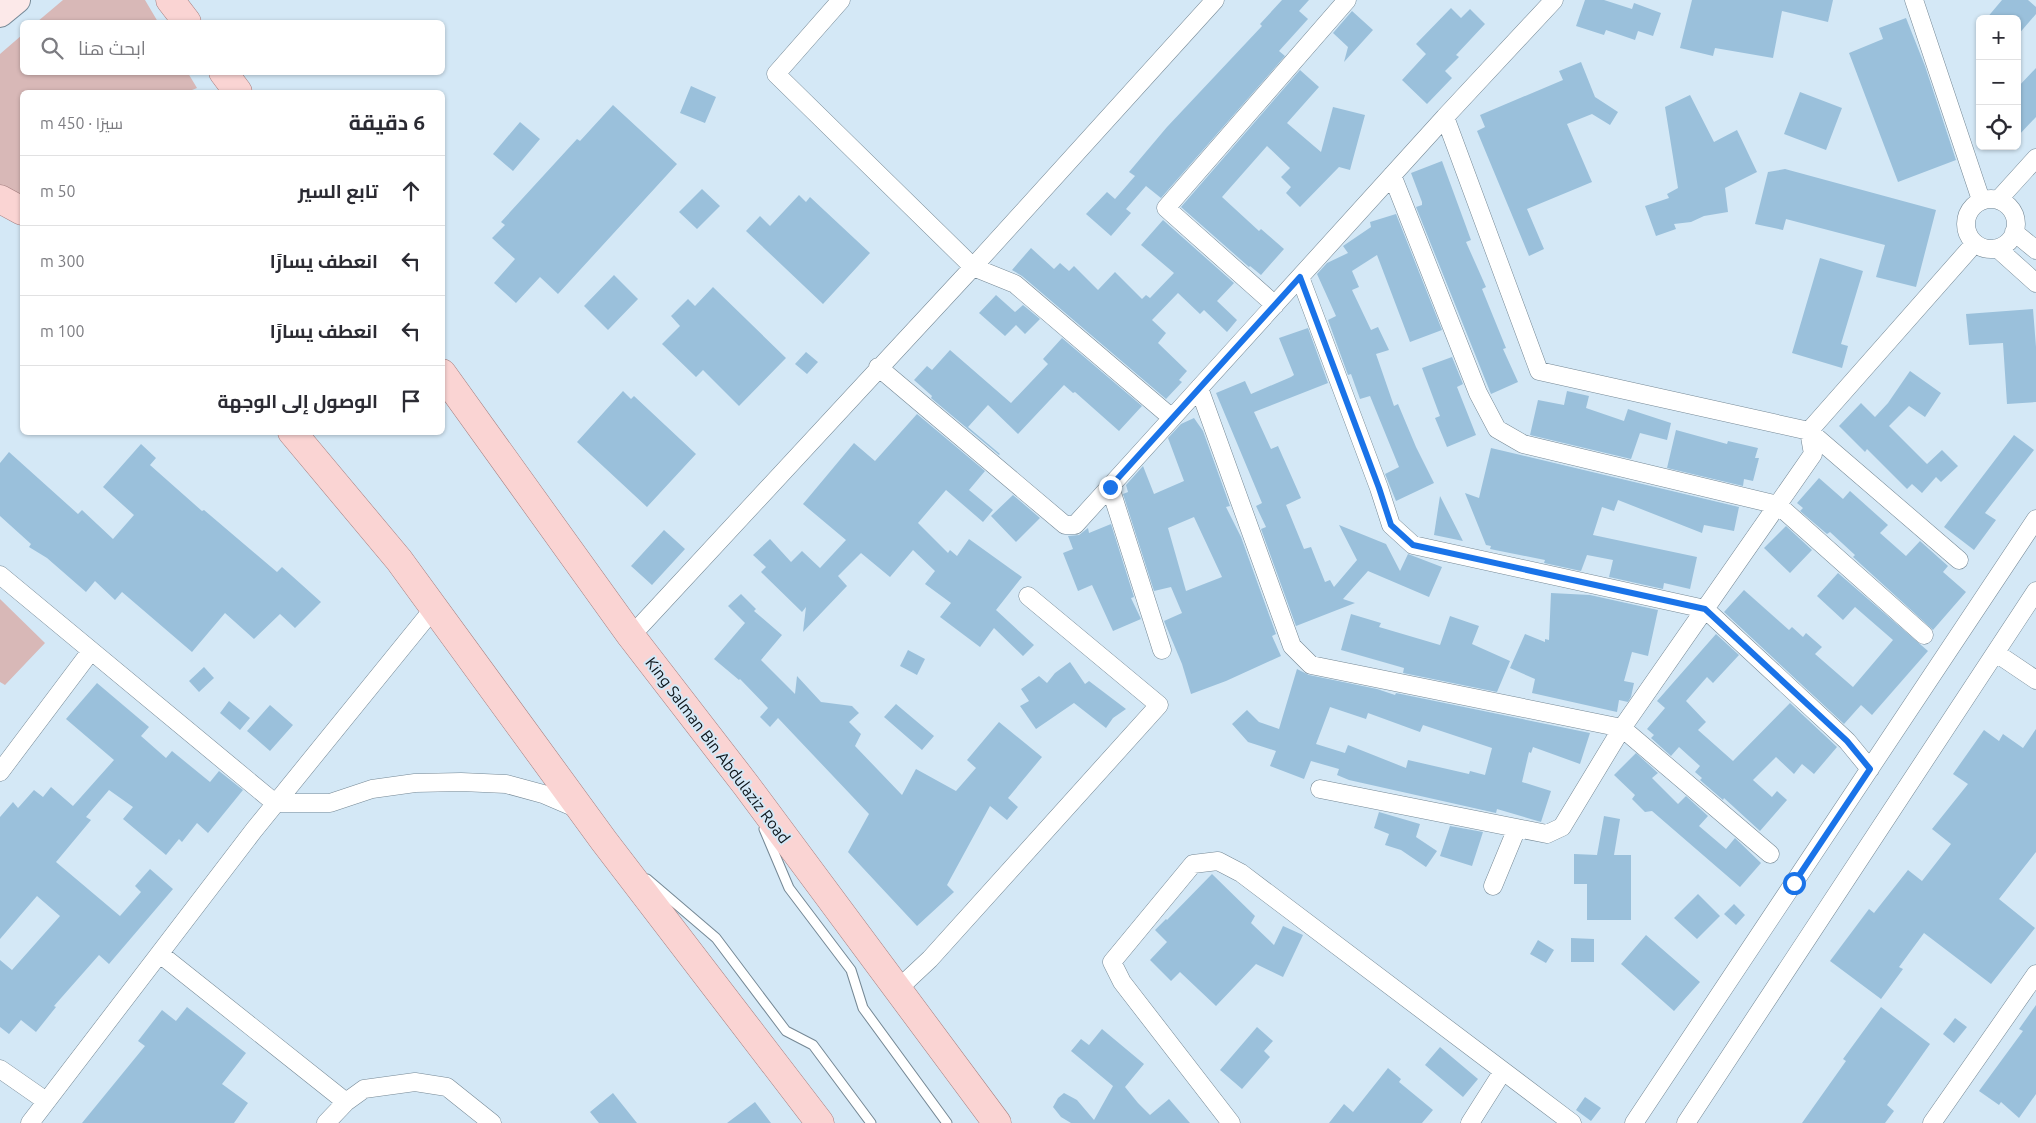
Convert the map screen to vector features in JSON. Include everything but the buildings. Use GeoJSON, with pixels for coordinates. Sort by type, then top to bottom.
{"type":"FeatureCollection","features":[{"type":"Feature","properties":{"kind":"main road"},"geometry":{"type":"LineString","coordinates":[[0,14],[16,0]]}},
{"type":"Feature","properties":{"kind":"main road"},"geometry":{"type":"LineString","coordinates":[[170,0],[185,20]]}},
{"type":"Feature","properties":{"kind":"main road"},"geometry":{"type":"LineString","coordinates":[[225,75],[236,90]]}},
{"type":"Feature","properties":{"kind":"main road"},"geometry":{"type":"LineString","coordinates":[[0,199],[20,210]]}},
{"type":"Feature","properties":{"kind":"main road","name":"King Salman Bin Abdulaziz Road"},"geometry":{"type":"LineString","coordinates":[[445,377],[631,636],[746,786],[998,1123]]}},
{"type":"Feature","properties":{"kind":"main road"},"geometry":{"type":"LineString","coordinates":[[295,435],[400,560]]}},
{"type":"Feature","properties":{"kind":"main road"},"geometry":{"type":"LineString","coordinates":[[309,435],[604,841],[820,1123]]}},
{"type":"Feature","properties":{"kind":"street"},"geometry":{"type":"LineString","coordinates":[[841,0],[776,74],[973,267],[1015,284],[1172,418]]}},
{"type":"Feature","properties":{"kind":"street"},"geometry":{"type":"LineString","coordinates":[[631,636],[878,367],[973,267],[1215,0]]}},
{"type":"Feature","properties":{"kind":"street"},"geometry":{"type":"LineString","coordinates":[[1275,305],[1166,208],[1347,0]]}},
{"type":"Feature","properties":{"kind":"street"},"geometry":{"type":"LineString","coordinates":[[878,367],[1065,525],[1075,525],[1392,175],[1554,0]]}},
{"type":"Feature","properties":{"kind":"street"},"geometry":{"type":"LineString","coordinates":[[1914,0],[1990,200]]}},
{"type":"Feature","properties":{"kind":"street"},"geometry":{"type":"LineString","coordinates":[[1445,117],[1539,371],[1808,431],[1959,560]]}},
{"type":"Feature","properties":{"kind":"street"},"geometry":{"type":"LineString","coordinates":[[2036,158],[1990,200],[1968,212],[1966,220],[1969,237],[1975,243],[1982,247],[1998,248],[2036,283]]}},
{"type":"Feature","properties":{"kind":"street"},"geometry":{"type":"LineString","coordinates":[[1392,175],[1478,393],[1496,430],[1523,444],[1778,505],[1924,634]]}},
{"type":"Feature","properties":{"kind":"street"},"geometry":{"type":"LineString","coordinates":[[1990,200],[2006,204],[2011,210],[2016,224],[2010,239],[1998,248]]}},
{"type":"Feature","properties":{"kind":"street"},"geometry":{"type":"LineString","coordinates":[[2014,232],[2036,250]]}},
{"type":"Feature","properties":{"kind":"street"},"geometry":{"type":"LineString","coordinates":[[1808,431],[1975,243]]}},
{"type":"Feature","properties":{"kind":"street"},"geometry":{"type":"LineString","coordinates":[[1300,277],[1376,479],[1391,525],[1413,545],[1705,609],[1847,741],[1870,769]]}},
{"type":"Feature","properties":{"kind":"street"},"geometry":{"type":"LineString","coordinates":[[1199,388],[1292,646],[1311,664],[1622,728],[1770,854]]}},
{"type":"Feature","properties":{"kind":"street"},"geometry":{"type":"LineString","coordinates":[[1320,789],[1547,834],[1562,827],[1622,728],[1813,454],[1808,431]]}},
{"type":"Feature","properties":{"kind":"street"},"geometry":{"type":"LineString","coordinates":[[1110,487],[1162,650]]}},
{"type":"Feature","properties":{"kind":"street"},"geometry":{"type":"LineString","coordinates":[[1634,1123],[2036,519]]}},
{"type":"Feature","properties":{"kind":"street"},"geometry":{"type":"LineString","coordinates":[[0,575],[275,803],[330,804],[372,789],[415,783],[461,782],[506,784],[543,794],[582,810]]}},
{"type":"Feature","properties":{"kind":"street"},"geometry":{"type":"LineString","coordinates":[[1686,1123],[2036,591]]}},
{"type":"Feature","properties":{"kind":"street"},"geometry":{"type":"LineString","coordinates":[[898,989],[930,959],[1159,705],[1028,596]]}},
{"type":"Feature","properties":{"kind":"street"},"geometry":{"type":"LineString","coordinates":[[30,1123],[275,803],[434,608]]}},
{"type":"Feature","properties":{"kind":"street"},"geometry":{"type":"LineString","coordinates":[[0,772],[91,651]]}},
{"type":"Feature","properties":{"kind":"street"},"geometry":{"type":"LineString","coordinates":[[1996,652],[2036,680]]}},
{"type":"Feature","properties":{"kind":"street"},"geometry":{"type":"LineString","coordinates":[[1493,886],[1517,828]]}},
{"type":"Feature","properties":{"kind":"street"},"geometry":{"type":"LineString","coordinates":[[1231,1123],[1122,982],[1112,962],[1193,864],[1218,861],[1242,873],[1572,1123]]}},
{"type":"Feature","properties":{"kind":"street"},"geometry":{"type":"LineString","coordinates":[[160,954],[346,1102]]}},
{"type":"Feature","properties":{"kind":"street"},"geometry":{"type":"LineString","coordinates":[[1932,1123],[2036,974]]}},
{"type":"Feature","properties":{"kind":"street"},"geometry":{"type":"LineString","coordinates":[[0,1069],[46,1102]]}},
{"type":"Feature","properties":{"kind":"street"},"geometry":{"type":"LineString","coordinates":[[1470,1123],[1503,1071]]}},
{"type":"Feature","properties":{"kind":"street"},"geometry":{"type":"LineString","coordinates":[[326,1123],[346,1102],[364,1089],[415,1082],[447,1088],[492,1123]]}},
{"type":"Feature","properties":{"kind":"lane"},"geometry":{"type":"LineString","coordinates":[[746,786],[789,888],[851,970],[863,1008],[947,1123]]}},
{"type":"Feature","properties":{"kind":"lane"},"geometry":{"type":"LineString","coordinates":[[604,841],[716,938],[786,1031],[813,1045],[871,1123]]}},
{"type":"Feature","properties":{"kind":"shaded area"},"geometry":{"type":"Polygon","coordinates":[[[63,0],[145,0],[157,20],[39,20],[63,0]]]}},
{"type":"Feature","properties":{"kind":"shaded area"},"geometry":{"type":"Polygon","coordinates":[[[20,37],[20,75],[189,75],[197,88],[192,90],[20,90],[20,199],[0,188],[0,54],[20,37]]]}},
{"type":"Feature","properties":{"kind":"shaded area"},"geometry":{"type":"Polygon","coordinates":[[[0,599],[45,643],[5,685],[0,682],[0,599]]]}},
{"type":"Feature","properties":{"kind":"route"},"geometry":{"type":"LineString","coordinates":[[1110,487],[1300,277],[1391,525],[1413,545],[1705,609],[1847,741],[1870,769],[1794,883]]}}]}
